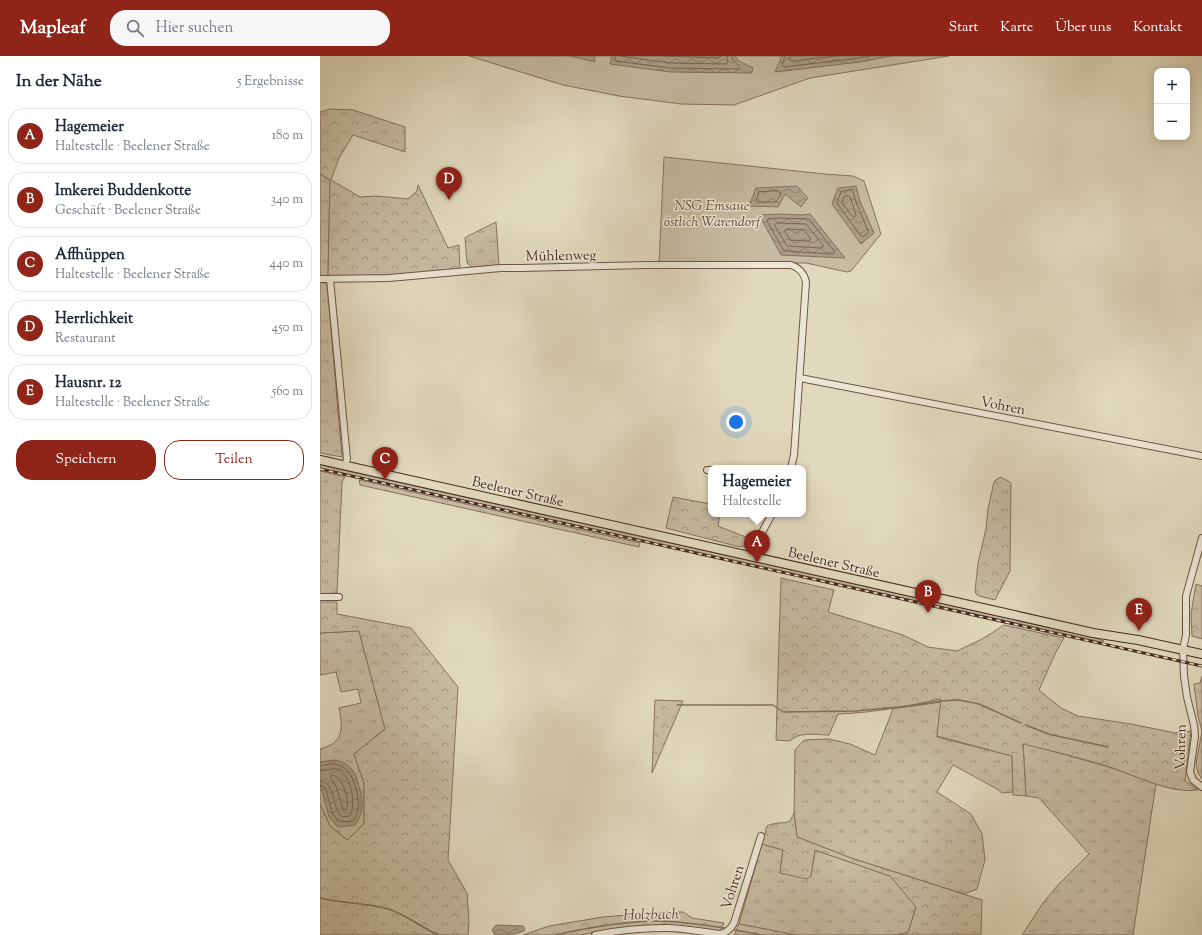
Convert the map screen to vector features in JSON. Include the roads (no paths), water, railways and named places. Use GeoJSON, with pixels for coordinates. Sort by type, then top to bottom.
{"type":"FeatureCollection","features":[{"type":"Feature","properties":{"kind":"main road","name":"Beelener Straße"},"geometry":{"type":"LineString","coordinates":[[320,460],[1093,633],[1138,640],[1202,654]]}},
{"type":"Feature","properties":{"kind":"street","name":"Mühlenweg"},"geometry":{"type":"LineString","coordinates":[[320,280],[390,278],[501,268],[647,265],[791,265],[801,270],[806,282],[800,378]]}},
{"type":"Feature","properties":{"kind":"street"},"geometry":{"type":"LineString","coordinates":[[330,279],[347,459],[345,466]]}},
{"type":"Feature","properties":{"kind":"street"},"geometry":{"type":"LineString","coordinates":[[792,465],[794,455],[800,378]]}},
{"type":"Feature","properties":{"kind":"street","name":"Vohren"},"geometry":{"type":"LineString","coordinates":[[800,378],[1202,456]]}},
{"type":"Feature","properties":{"kind":"street"},"geometry":{"type":"LineString","coordinates":[[750,556],[752,548],[770,517]]}},
{"type":"Feature","properties":{"kind":"street","name":"Vohren"},"geometry":{"type":"LineString","coordinates":[[1202,538],[1186,596],[1186,635],[1183,650],[1184,676],[1195,736],[1190,772],[1193,780],[1202,787]]}},
{"type":"Feature","properties":{"kind":"street"},"geometry":{"type":"LineString","coordinates":[[320,597],[339,597]]}},
{"type":"Feature","properties":{"kind":"street","name":"Vohren"},"geometry":{"type":"LineString","coordinates":[[595,935],[637,929],[660,928],[720,934],[726,933],[734,923],[761,836]]}},
{"type":"Feature","properties":{"kind":"water"},"geometry":{"type":"Polygon","coordinates":[[[570,56],[594,56],[595,62],[570,56]]]}},
{"type":"Feature","properties":{"kind":"water"},"geometry":{"type":"Polygon","coordinates":[[[612,56],[735,56],[739,61],[753,68],[752,73],[670,72],[610,64],[612,56]]]}},
{"type":"Feature","properties":{"kind":"water"},"geometry":{"type":"Polygon","coordinates":[[[782,56],[891,56],[860,62],[775,72],[782,56]]]}},
{"type":"Feature","properties":{"kind":"water"},"geometry":{"type":"Polygon","coordinates":[[[797,186],[808,198],[801,207],[785,194],[778,207],[749,206],[756,188],[797,186]]]}},
{"type":"Feature","properties":{"kind":"water"},"geometry":{"type":"Polygon","coordinates":[[[856,186],[860,201],[874,233],[861,244],[832,204],[838,188],[856,186]]]}},
{"type":"Feature","properties":{"kind":"water"},"geometry":{"type":"Polygon","coordinates":[[[810,214],[845,258],[781,255],[759,215],[810,214]]]}},
{"type":"Feature","properties":{"kind":"water"},"geometry":{"type":"Polygon","coordinates":[[[334,760],[340,761],[347,765],[354,772],[356,777],[361,794],[362,810],[355,825],[338,827],[329,817],[320,784],[320,765],[321,762],[334,760]]]}},
{"type":"Feature","properties":{"kind":"water"},"geometry":{"type":"Polygon","coordinates":[[[496,925],[523,926],[525,928],[524,931],[517,933],[495,935],[492,930],[496,925]]]}},
{"type":"Feature","properties":{"kind":"waterway"},"geometry":{"type":"LineString","coordinates":[[677,705],[773,705],[783,712],[856,711],[959,700],[979,704],[1021,723]]}},
{"type":"Feature","properties":{"kind":"waterway"},"geometry":{"type":"LineString","coordinates":[[1026,725],[1048,734],[1108,747]]}},
{"type":"Feature","properties":{"kind":"waterway","name":"Holzbach"},"geometry":{"type":"LineString","coordinates":[[320,898],[371,905],[388,909],[401,914],[438,935]]}},
{"type":"Feature","properties":{"kind":"waterway","name":"Holzbach"},"geometry":{"type":"LineString","coordinates":[[555,935],[606,925],[647,921],[680,922],[725,928]]}},
{"type":"Feature","properties":{"kind":"waterway","name":"Holzbach"},"geometry":{"type":"LineString","coordinates":[[735,930],[761,935]]}},
{"type":"Feature","properties":{"kind":"railway"},"geometry":{"type":"LineString","coordinates":[[320,469],[1202,666]]}},
{"type":"Feature","properties":{"kind":"place","name":"Herrlichkeit"},"geometry":{"type":"Point","coordinates":[449,200]}},
{"type":"Feature","properties":{"kind":"place","name":"Affhüppen"},"geometry":{"type":"Point","coordinates":[385,480]}},
{"type":"Feature","properties":{"kind":"place","name":"Hagemeier"},"geometry":{"type":"Point","coordinates":[757,563]}},
{"type":"Feature","properties":{"kind":"place","name":"Imkerei Buddenkotte"},"geometry":{"type":"Point","coordinates":[928,613]}},
{"type":"Feature","properties":{"kind":"place","name":"Hausnr. 12"},"geometry":{"type":"Point","coordinates":[1139,631]}},
{"type":"Feature","properties":{"kind":"park label","name":"NSG Emsaue östlich Warendorf"},"geometry":{"type":"Point","coordinates":[712,214]}}]}
